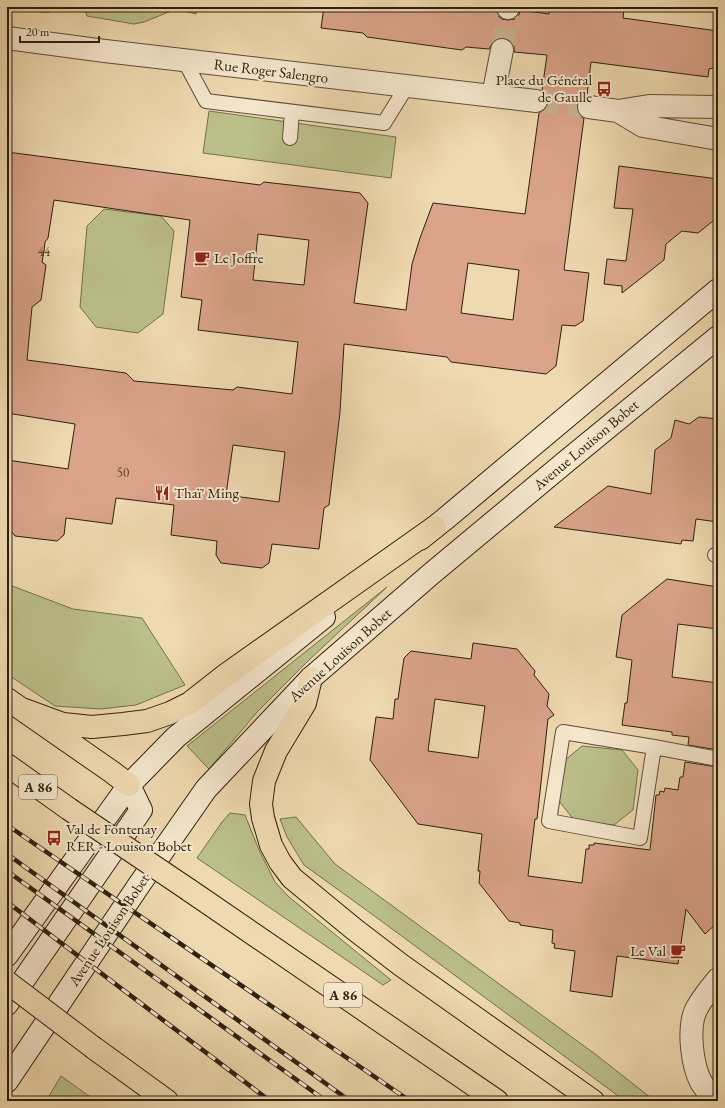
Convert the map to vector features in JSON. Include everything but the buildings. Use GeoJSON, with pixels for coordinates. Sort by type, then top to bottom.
{"type":"FeatureCollection","features":[{"type":"Feature","properties":{"kind":"highway"},"geometry":{"type":"LineString","coordinates":[[14,704],[63,724],[92,727],[147,721],[170,713],[190,703],[227,674],[435,527]]}},
{"type":"Feature","properties":{"kind":"highway"},"geometry":{"type":"LineString","coordinates":[[311,678],[304,703],[276,751],[264,781],[261,804],[263,818],[271,845],[280,862],[292,878],[401,965],[593,1101]]}},
{"type":"Feature","properties":{"kind":"highway"},"geometry":{"type":"LineString","coordinates":[[14,704],[129,785]]}},
{"type":"Feature","properties":{"kind":"highway","name":"A 86"},"geometry":{"type":"LineString","coordinates":[[7,765],[69,809],[497,1101]]}},
{"type":"Feature","properties":{"kind":"highway"},"geometry":{"type":"LineString","coordinates":[[7,982],[167,1101]]}},
{"type":"Feature","properties":{"kind":"main road","name":"Rue Roger Salengro"},"geometry":{"type":"LineString","coordinates":[[7,38],[536,101]]}},
{"type":"Feature","properties":{"kind":"main road"},"geometry":{"type":"LineString","coordinates":[[493,96],[502,50]]}},
{"type":"Feature","properties":{"kind":"main road"},"geometry":{"type":"LineString","coordinates":[[589,107],[618,111],[648,106],[718,107]]}},
{"type":"Feature","properties":{"kind":"main road"},"geometry":{"type":"LineString","coordinates":[[618,111],[643,126],[718,139]]}},
{"type":"Feature","properties":{"kind":"main road"},"geometry":{"type":"LineString","coordinates":[[7,955],[129,785],[176,737],[435,527],[718,290]]}},
{"type":"Feature","properties":{"kind":"main road","name":"Avenue Louison Bobet"},"geometry":{"type":"LineString","coordinates":[[7,1081],[206,789],[311,678],[443,564],[568,460],[713,344]]}},
{"type":"Feature","properties":{"kind":"main road"},"geometry":{"type":"LineString","coordinates":[[7,1004],[141,810],[129,785]]}},
{"type":"Feature","properties":{"kind":"main road"},"geometry":{"type":"LineString","coordinates":[[716,1101],[701,1081],[693,1052],[691,1032],[695,1012],[706,993],[718,979]]}},
{"type":"Feature","properties":{"kind":"lane"},"geometry":{"type":"LineString","coordinates":[[184,60],[206,101],[384,123],[407,86]]}},
{"type":"Feature","properties":{"kind":"lane"},"geometry":{"type":"LineString","coordinates":[[290,138],[292,112]]}},
{"type":"Feature","properties":{"kind":"lane"},"geometry":{"type":"LineString","coordinates":[[654,747],[640,838],[549,821],[563,732],[654,747],[718,759]]}},
{"type":"Feature","properties":{"kind":"green space"},"geometry":{"type":"Polygon","coordinates":[[[9,7],[52,7],[50,12],[41,12],[9,7]]]}},
{"type":"Feature","properties":{"kind":"green space"},"geometry":{"type":"Polygon","coordinates":[[[84,7],[197,7],[196,14],[176,9],[144,22],[134,24],[87,16],[84,7]]]}},
{"type":"Feature","properties":{"kind":"green space"},"geometry":{"type":"Polygon","coordinates":[[[209,111],[396,137],[391,178],[203,153],[209,111]]]}},
{"type":"Feature","properties":{"kind":"green space"},"geometry":{"type":"Polygon","coordinates":[[[104,209],[161,216],[174,231],[163,314],[138,333],[96,327],[80,307],[87,226],[104,209]]]}},
{"type":"Feature","properties":{"kind":"green space"},"geometry":{"type":"Polygon","coordinates":[[[7,584],[73,609],[142,618],[185,685],[136,705],[101,709],[55,706],[7,674],[7,584]]]}},
{"type":"Feature","properties":{"kind":"green space"},"geometry":{"type":"Polygon","coordinates":[[[387,587],[308,661],[258,711],[209,769],[187,746],[387,587]]]}},
{"type":"Feature","properties":{"kind":"green space"},"geometry":{"type":"Polygon","coordinates":[[[582,746],[622,750],[638,770],[633,810],[614,825],[574,820],[559,801],[564,761],[582,746]]]}},
{"type":"Feature","properties":{"kind":"green space"},"geometry":{"type":"Polygon","coordinates":[[[230,813],[245,815],[259,850],[275,882],[289,897],[391,980],[383,985],[197,858],[230,813]]]}},
{"type":"Feature","properties":{"kind":"green space"},"geometry":{"type":"Polygon","coordinates":[[[296,817],[335,864],[595,1054],[655,1101],[625,1101],[304,865],[287,837],[280,819],[296,817]]]}},
{"type":"Feature","properties":{"kind":"green space"},"geometry":{"type":"Polygon","coordinates":[[[61,1076],[96,1101],[46,1101],[61,1076]]]}},
{"type":"Feature","properties":{"kind":"tunnel"},"geometry":{"type":"LineString","coordinates":[[502,50],[508,8]]}},
{"type":"Feature","properties":{"kind":"tunnel"},"geometry":{"type":"LineString","coordinates":[[536,101],[589,107]]}},
{"type":"Feature","properties":{"kind":"railway"},"geometry":{"type":"LineString","coordinates":[[7,825],[410,1101]]}},
{"type":"Feature","properties":{"kind":"railway"},"geometry":{"type":"LineString","coordinates":[[7,854],[350,1101]]}},
{"type":"Feature","properties":{"kind":"railway"},"geometry":{"type":"LineString","coordinates":[[7,871],[326,1101]]}},
{"type":"Feature","properties":{"kind":"railway"},"geometry":{"type":"LineString","coordinates":[[7,902],[270,1101]]}},
{"type":"Feature","properties":{"kind":"place","name":"Place du Général de Gaulle"},"geometry":{"type":"Point","coordinates":[604,89]}},
{"type":"Feature","properties":{"kind":"place","name":"Le Joffre"},"geometry":{"type":"Point","coordinates":[202,258]}},
{"type":"Feature","properties":{"kind":"place","name":"Thaï' Ming"},"geometry":{"type":"Point","coordinates":[162,493]}},
{"type":"Feature","properties":{"kind":"place","name":"Val de Fontenay RER - Louison Bobet"},"geometry":{"type":"Point","coordinates":[54,838]}},
{"type":"Feature","properties":{"kind":"place","name":"Le Val"},"geometry":{"type":"Point","coordinates":[678,951]}}]}
